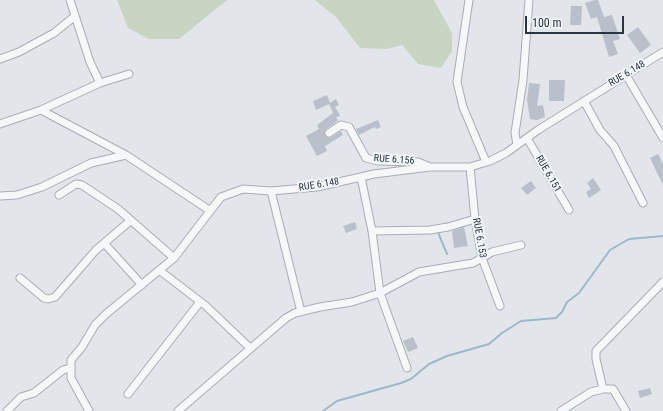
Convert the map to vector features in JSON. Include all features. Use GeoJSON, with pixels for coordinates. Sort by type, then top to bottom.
{"type":"FeatureCollection","features":[{"type":"Feature","properties":{"kind":"street"},"geometry":{"type":"LineString","coordinates":[[70,0],[90,62],[100,83]]}},
{"type":"Feature","properties":{"kind":"street"},"geometry":{"type":"LineString","coordinates":[[469,0],[457,82],[463,107],[486,162]]}},
{"type":"Feature","properties":{"kind":"street"},"geometry":{"type":"LineString","coordinates":[[517,145],[515,133],[523,80],[529,0]]}},
{"type":"Feature","properties":{"kind":"street"},"geometry":{"type":"LineString","coordinates":[[0,59],[19,52],[54,33],[75,16]]}},
{"type":"Feature","properties":{"kind":"street","name":"RUE 6.148"},"geometry":{"type":"LineString","coordinates":[[70,368],[71,360],[82,347],[95,325],[174,258],[209,210],[221,197],[249,189],[270,191],[317,187],[361,177],[430,167],[470,167],[486,162],[498,158],[584,101],[663,52]]}},
{"type":"Feature","properties":{"kind":"street"},"geometry":{"type":"LineString","coordinates":[[0,124],[41,110],[100,83],[129,74]]}},
{"type":"Feature","properties":{"kind":"street"},"geometry":{"type":"LineString","coordinates":[[626,75],[663,138]]}},
{"type":"Feature","properties":{"kind":"street"},"geometry":{"type":"LineString","coordinates":[[584,101],[600,130],[614,146],[643,204]]}},
{"type":"Feature","properties":{"kind":"street"},"geometry":{"type":"LineString","coordinates":[[41,110],[126,155],[209,210]]}},
{"type":"Feature","properties":{"kind":"street","name":"RUE 6.156"},"geometry":{"type":"LineString","coordinates":[[329,133],[341,125],[349,127],[366,158],[418,162],[430,167]]}},
{"type":"Feature","properties":{"kind":"street","name":"RUE 6.151"},"geometry":{"type":"LineString","coordinates":[[527,138],[569,210]]}},
{"type":"Feature","properties":{"kind":"street"},"geometry":{"type":"LineString","coordinates":[[0,196],[17,195],[42,187],[91,163],[126,155]]}},
{"type":"Feature","properties":{"kind":"street","name":"RUE 6.153"},"geometry":{"type":"LineString","coordinates":[[470,167],[475,219],[482,258],[500,306]]}},
{"type":"Feature","properties":{"kind":"street"},"geometry":{"type":"LineString","coordinates":[[361,177],[372,231],[380,293],[407,368]]}},
{"type":"Feature","properties":{"kind":"street"},"geometry":{"type":"LineString","coordinates":[[59,194],[76,184],[82,185],[118,209],[174,258]]}},
{"type":"Feature","properties":{"kind":"street"},"geometry":{"type":"LineString","coordinates":[[270,191],[301,312]]}},
{"type":"Feature","properties":{"kind":"street"},"geometry":{"type":"LineString","coordinates":[[372,231],[430,230],[448,227],[475,219]]}},
{"type":"Feature","properties":{"kind":"street"},"geometry":{"type":"LineString","coordinates":[[20,278],[44,298],[52,298],[104,242],[130,220]]}},
{"type":"Feature","properties":{"kind":"street"},"geometry":{"type":"LineString","coordinates":[[104,242],[142,285]]}},
{"type":"Feature","properties":{"kind":"street"},"geometry":{"type":"LineString","coordinates":[[178,411],[286,318],[301,312],[352,302],[380,293],[419,272],[466,264],[482,258],[492,252],[521,245]]}},
{"type":"Feature","properties":{"kind":"street"},"geometry":{"type":"LineString","coordinates":[[159,270],[200,302],[250,348]]}},
{"type":"Feature","properties":{"kind":"street"},"geometry":{"type":"LineString","coordinates":[[603,389],[596,359],[596,351],[663,282]]}},
{"type":"Feature","properties":{"kind":"street"},"geometry":{"type":"LineString","coordinates":[[128,394],[200,302]]}},
{"type":"Feature","properties":{"kind":"street"},"geometry":{"type":"LineString","coordinates":[[7,411],[21,397],[34,393],[63,370],[70,368],[70,378],[89,411]]}},
{"type":"Feature","properties":{"kind":"street"},"geometry":{"type":"LineString","coordinates":[[561,411],[591,392],[603,389],[613,389],[626,411]]}},
{"type":"Feature","properties":{"kind":"green space"},"geometry":{"type":"Polygon","coordinates":[[[117,0],[227,0],[179,39],[149,39],[128,28],[117,0]]]}},
{"type":"Feature","properties":{"kind":"green space"},"geometry":{"type":"Polygon","coordinates":[[[315,0],[434,0],[452,33],[452,51],[441,68],[418,64],[402,45],[386,49],[360,48],[336,17],[315,0]]]}},
{"type":"Feature","properties":{"kind":"building"},"geometry":{"type":"Polygon","coordinates":[[[598,0],[604,17],[612,15],[620,39],[613,41],[618,54],[609,57],[597,17],[591,19],[585,3],[598,0]]]}},
{"type":"Feature","properties":{"kind":"building"},"geometry":{"type":"Polygon","coordinates":[[[571,6],[582,6],[581,25],[570,25],[571,6]]]}},
{"type":"Feature","properties":{"kind":"building"},"geometry":{"type":"Polygon","coordinates":[[[638,27],[651,45],[640,53],[627,35],[638,27]]]}},
{"type":"Feature","properties":{"kind":"building"},"geometry":{"type":"Polygon","coordinates":[[[549,80],[565,80],[564,101],[549,101],[549,80]]]}},
{"type":"Feature","properties":{"kind":"building"},"geometry":{"type":"Polygon","coordinates":[[[529,83],[540,84],[537,106],[543,105],[545,117],[537,120],[530,119],[527,100],[529,83]]]}},
{"type":"Feature","properties":{"kind":"building"},"geometry":{"type":"Polygon","coordinates":[[[327,95],[330,103],[336,99],[339,105],[335,107],[340,115],[336,118],[338,120],[336,122],[325,130],[325,135],[330,138],[341,131],[343,135],[325,146],[327,151],[317,156],[306,136],[319,129],[317,125],[333,113],[329,104],[316,110],[313,101],[327,95]]]}},
{"type":"Feature","properties":{"kind":"building"},"geometry":{"type":"Polygon","coordinates":[[[378,120],[381,127],[376,129],[375,127],[359,135],[356,129],[378,120]]]}},
{"type":"Feature","properties":{"kind":"building"},"geometry":{"type":"Polygon","coordinates":[[[658,154],[663,164],[663,185],[650,158],[658,154]]]}},
{"type":"Feature","properties":{"kind":"building"},"geometry":{"type":"Polygon","coordinates":[[[593,178],[601,190],[589,198],[586,192],[591,189],[587,183],[593,178]]]}},
{"type":"Feature","properties":{"kind":"building"},"geometry":{"type":"Polygon","coordinates":[[[531,181],[536,188],[527,195],[521,188],[531,181]]]}},
{"type":"Feature","properties":{"kind":"building"},"geometry":{"type":"Polygon","coordinates":[[[355,222],[357,229],[346,233],[343,226],[355,222]]]}},
{"type":"Feature","properties":{"kind":"building"},"geometry":{"type":"Polygon","coordinates":[[[464,227],[468,246],[454,248],[452,231],[464,227]]]}},
{"type":"Feature","properties":{"kind":"building"},"geometry":{"type":"Polygon","coordinates":[[[413,337],[418,348],[408,352],[403,341],[413,337]]]}},
{"type":"Feature","properties":{"kind":"building"},"geometry":{"type":"Polygon","coordinates":[[[650,388],[652,394],[640,398],[638,391],[650,388]]]}},
{"type":"Feature","properties":{"kind":"waterway"},"geometry":{"type":"LineString","coordinates":[[437,230],[447,254]]}},
{"type":"Feature","properties":{"kind":"waterway"},"geometry":{"type":"LineString","coordinates":[[323,411],[337,401],[411,379],[429,364],[447,356],[489,344],[502,333],[521,321],[556,318],[562,312],[567,302],[579,293],[610,250],[629,239],[663,236]]}}]}
